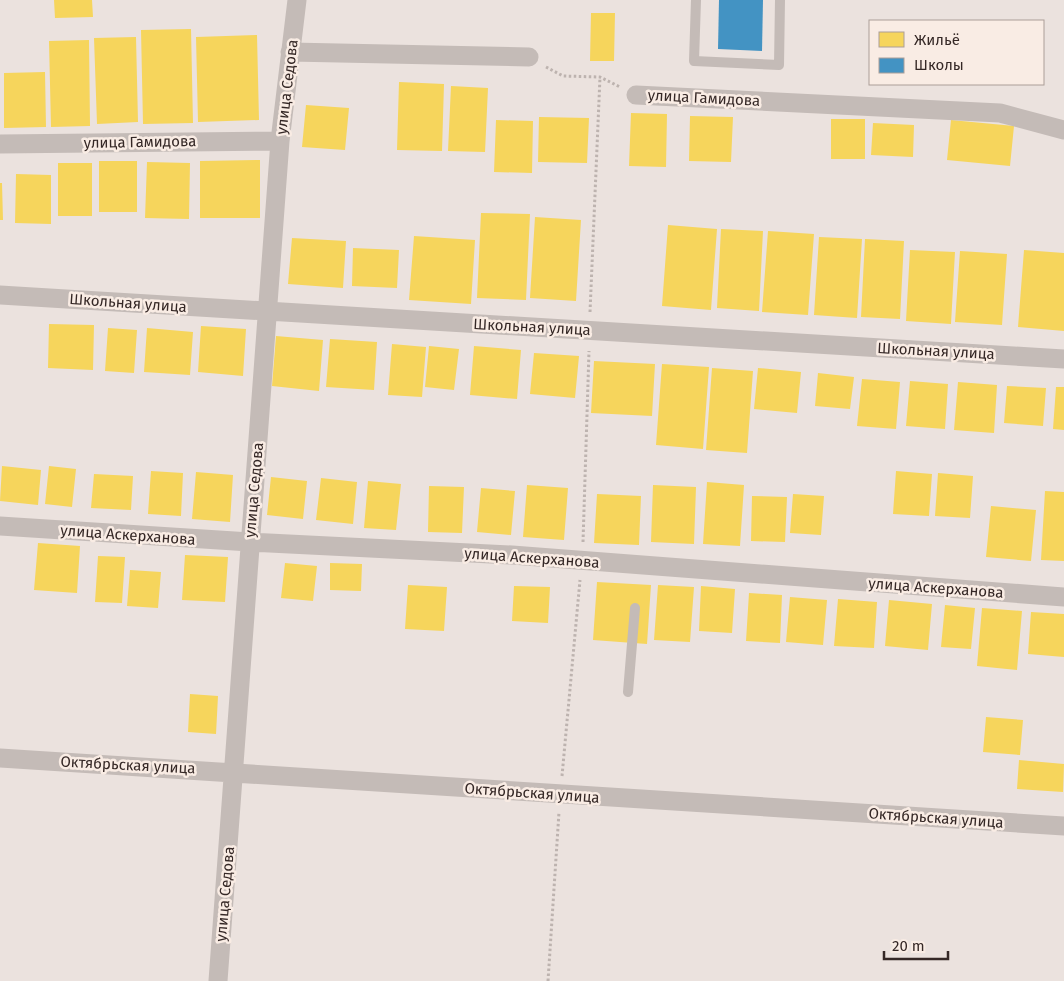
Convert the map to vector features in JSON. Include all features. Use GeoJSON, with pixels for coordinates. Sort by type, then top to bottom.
{"type":"FeatureCollection","features":[{"type":"Feature","properties":{"kind":"street","name":"улица Седова"},"geometry":{"type":"LineString","coordinates":[[218,981],[280,141],[297,0]]}},
{"type":"Feature","properties":{"kind":"street"},"geometry":{"type":"LineString","coordinates":[[290,52],[529,57]]}},
{"type":"Feature","properties":{"kind":"street","name":"улица Гамидова"},"geometry":{"type":"LineString","coordinates":[[636,95],[1000,113],[1064,130]]}},
{"type":"Feature","properties":{"kind":"street","name":"улица Гамидова"},"geometry":{"type":"LineString","coordinates":[[0,144],[280,141]]}},
{"type":"Feature","properties":{"kind":"street","name":"Школьная улица"},"geometry":{"type":"LineString","coordinates":[[0,295],[1064,359]]}},
{"type":"Feature","properties":{"kind":"street","name":"улица Аскерханова"},"geometry":{"type":"LineString","coordinates":[[0,526],[250,542],[512,555],[1064,598]]}},
{"type":"Feature","properties":{"kind":"street","name":"Октябрьская улица"},"geometry":{"type":"LineString","coordinates":[[0,758],[1064,826]]}},
{"type":"Feature","properties":{"kind":"lane"},"geometry":{"type":"LineString","coordinates":[[696,0],[694,61],[779,65],[780,0]]}},
{"type":"Feature","properties":{"kind":"lane"},"geometry":{"type":"LineString","coordinates":[[628,692],[635,608]]}},
{"type":"Feature","properties":{"kind":"path","name":"улица Гамидова"},"geometry":{"type":"LineString","coordinates":[[529,57],[563,76],[600,77],[636,95]]}},
{"type":"Feature","properties":{"kind":"path"},"geometry":{"type":"LineString","coordinates":[[548,981],[560,795],[582,561],[600,77]]}},
{"type":"Feature","properties":{"kind":"building: Жильё"},"geometry":{"type":"Polygon","coordinates":[[[54,0],[92,0],[93,17],[55,18],[54,0]]]}},
{"type":"Feature","properties":{"kind":"building: Жильё"},"geometry":{"type":"Polygon","coordinates":[[[591,13],[615,13],[614,61],[590,61],[591,13]]]}},
{"type":"Feature","properties":{"kind":"building: Жильё"},"geometry":{"type":"Polygon","coordinates":[[[191,29],[193,123],[143,124],[141,30],[191,29]]]}},
{"type":"Feature","properties":{"kind":"building: Жильё"},"geometry":{"type":"Polygon","coordinates":[[[257,35],[259,120],[198,122],[196,37],[257,35]]]}},
{"type":"Feature","properties":{"kind":"building: Жильё"},"geometry":{"type":"Polygon","coordinates":[[[136,37],[138,122],[97,124],[94,38],[136,37]]]}},
{"type":"Feature","properties":{"kind":"building: Жильё"},"geometry":{"type":"Polygon","coordinates":[[[89,40],[90,126],[51,127],[49,41],[89,40]]]}},
{"type":"Feature","properties":{"kind":"building: Жильё"},"geometry":{"type":"Polygon","coordinates":[[[45,72],[46,127],[4,128],[4,73],[45,72]]]}},
{"type":"Feature","properties":{"kind":"building: Жильё"},"geometry":{"type":"Polygon","coordinates":[[[399,82],[444,84],[442,151],[397,150],[399,82]]]}},
{"type":"Feature","properties":{"kind":"building: Жильё"},"geometry":{"type":"Polygon","coordinates":[[[451,86],[488,88],[485,152],[448,151],[451,86]]]}},
{"type":"Feature","properties":{"kind":"building: Жильё"},"geometry":{"type":"Polygon","coordinates":[[[306,105],[349,108],[345,150],[302,147],[306,105]]]}},
{"type":"Feature","properties":{"kind":"building: Жильё"},"geometry":{"type":"Polygon","coordinates":[[[631,113],[667,114],[666,167],[629,166],[631,113]]]}},
{"type":"Feature","properties":{"kind":"building: Жильё"},"geometry":{"type":"Polygon","coordinates":[[[690,116],[733,117],[731,162],[689,161],[690,116]]]}},
{"type":"Feature","properties":{"kind":"building: Жильё"},"geometry":{"type":"Polygon","coordinates":[[[539,117],[589,118],[587,163],[538,162],[539,117]]]}},
{"type":"Feature","properties":{"kind":"building: Жильё"},"geometry":{"type":"Polygon","coordinates":[[[831,119],[865,119],[865,159],[831,159],[831,119]]]}},
{"type":"Feature","properties":{"kind":"building: Жильё"},"geometry":{"type":"Polygon","coordinates":[[[496,120],[533,121],[532,173],[494,172],[496,120]]]}},
{"type":"Feature","properties":{"kind":"building: Жильё"},"geometry":{"type":"Polygon","coordinates":[[[951,120],[1014,126],[1010,166],[947,160],[951,120]]]}},
{"type":"Feature","properties":{"kind":"building: Жильё"},"geometry":{"type":"Polygon","coordinates":[[[873,123],[914,125],[913,157],[871,155],[873,123]]]}},
{"type":"Feature","properties":{"kind":"building: Жильё"},"geometry":{"type":"Polygon","coordinates":[[[260,160],[260,218],[200,218],[200,161],[260,160]]]}},
{"type":"Feature","properties":{"kind":"building: Жильё"},"geometry":{"type":"Polygon","coordinates":[[[99,161],[137,161],[137,212],[99,212],[99,161]]]}},
{"type":"Feature","properties":{"kind":"building: Жильё"},"geometry":{"type":"Polygon","coordinates":[[[147,162],[190,163],[189,219],[145,218],[147,162]]]}},
{"type":"Feature","properties":{"kind":"building: Жильё"},"geometry":{"type":"Polygon","coordinates":[[[58,163],[92,163],[92,216],[58,216],[58,163]]]}},
{"type":"Feature","properties":{"kind":"building: Жильё"},"geometry":{"type":"Polygon","coordinates":[[[16,174],[51,175],[51,224],[15,223],[16,174]]]}},
{"type":"Feature","properties":{"kind":"building: Жильё"},"geometry":{"type":"Polygon","coordinates":[[[0,183],[2,183],[3,220],[0,220],[0,183]]]}},
{"type":"Feature","properties":{"kind":"building: Жильё"},"geometry":{"type":"Polygon","coordinates":[[[481,213],[530,214],[526,300],[477,298],[481,213]]]}},
{"type":"Feature","properties":{"kind":"building: Жильё"},"geometry":{"type":"Polygon","coordinates":[[[535,217],[581,220],[576,301],[530,298],[535,217]]]}},
{"type":"Feature","properties":{"kind":"building: Жильё"},"geometry":{"type":"Polygon","coordinates":[[[668,225],[717,229],[711,310],[662,306],[668,225]]]}},
{"type":"Feature","properties":{"kind":"building: Жильё"},"geometry":{"type":"Polygon","coordinates":[[[721,229],[763,231],[759,311],[717,308],[721,229]]]}},
{"type":"Feature","properties":{"kind":"building: Жильё"},"geometry":{"type":"Polygon","coordinates":[[[768,231],[814,234],[808,315],[762,312],[768,231]]]}},
{"type":"Feature","properties":{"kind":"building: Жильё"},"geometry":{"type":"Polygon","coordinates":[[[414,236],[475,240],[471,304],[409,300],[414,236]]]}},
{"type":"Feature","properties":{"kind":"building: Жильё"},"geometry":{"type":"Polygon","coordinates":[[[819,237],[862,239],[857,318],[814,315],[819,237]]]}},
{"type":"Feature","properties":{"kind":"building: Жильё"},"geometry":{"type":"Polygon","coordinates":[[[292,238],[346,241],[343,288],[288,284],[292,238]]]}},
{"type":"Feature","properties":{"kind":"building: Жильё"},"geometry":{"type":"Polygon","coordinates":[[[865,239],[904,241],[900,319],[861,317],[865,239]]]}},
{"type":"Feature","properties":{"kind":"building: Жильё"},"geometry":{"type":"Polygon","coordinates":[[[353,248],[399,250],[397,288],[352,286],[353,248]]]}},
{"type":"Feature","properties":{"kind":"building: Жильё"},"geometry":{"type":"Polygon","coordinates":[[[910,250],[955,252],[951,324],[906,321],[910,250]]]}},
{"type":"Feature","properties":{"kind":"building: Жильё"},"geometry":{"type":"Polygon","coordinates":[[[1024,250],[1064,253],[1064,331],[1018,327],[1024,250]]]}},
{"type":"Feature","properties":{"kind":"building: Жильё"},"geometry":{"type":"Polygon","coordinates":[[[960,251],[1007,254],[1002,325],[955,322],[960,251]]]}},
{"type":"Feature","properties":{"kind":"building: Жильё"},"geometry":{"type":"Polygon","coordinates":[[[49,324],[94,325],[93,370],[48,368],[49,324]]]}},
{"type":"Feature","properties":{"kind":"building: Жильё"},"geometry":{"type":"Polygon","coordinates":[[[201,326],[246,329],[243,376],[198,372],[201,326]]]}},
{"type":"Feature","properties":{"kind":"building: Жильё"},"geometry":{"type":"Polygon","coordinates":[[[108,328],[137,330],[134,373],[105,371],[108,328]]]}},
{"type":"Feature","properties":{"kind":"building: Жильё"},"geometry":{"type":"Polygon","coordinates":[[[147,328],[193,332],[190,375],[144,372],[147,328]]]}},
{"type":"Feature","properties":{"kind":"building: Жильё"},"geometry":{"type":"Polygon","coordinates":[[[276,336],[323,340],[319,391],[272,386],[276,336]]]}},
{"type":"Feature","properties":{"kind":"building: Жильё"},"geometry":{"type":"Polygon","coordinates":[[[330,339],[377,342],[374,390],[326,387],[330,339]]]}},
{"type":"Feature","properties":{"kind":"building: Жильё"},"geometry":{"type":"Polygon","coordinates":[[[392,344],[426,347],[422,397],[388,395],[392,344]]]}},
{"type":"Feature","properties":{"kind":"building: Жильё"},"geometry":{"type":"Polygon","coordinates":[[[429,346],[459,349],[454,390],[425,387],[429,346]]]}},
{"type":"Feature","properties":{"kind":"building: Жильё"},"geometry":{"type":"Polygon","coordinates":[[[474,346],[521,350],[517,399],[470,395],[474,346]]]}},
{"type":"Feature","properties":{"kind":"building: Жильё"},"geometry":{"type":"Polygon","coordinates":[[[534,353],[579,356],[575,398],[530,394],[534,353]]]}},
{"type":"Feature","properties":{"kind":"building: Жильё"},"geometry":{"type":"Polygon","coordinates":[[[594,361],[655,364],[652,416],[591,413],[594,361]]]}},
{"type":"Feature","properties":{"kind":"building: Жильё"},"geometry":{"type":"Polygon","coordinates":[[[662,364],[709,367],[703,449],[656,445],[662,364]]]}},
{"type":"Feature","properties":{"kind":"building: Жильё"},"geometry":{"type":"Polygon","coordinates":[[[712,368],[753,371],[747,453],[706,450],[712,368]]]}},
{"type":"Feature","properties":{"kind":"building: Жильё"},"geometry":{"type":"Polygon","coordinates":[[[758,368],[801,372],[797,413],[754,409],[758,368]]]}},
{"type":"Feature","properties":{"kind":"building: Жильё"},"geometry":{"type":"Polygon","coordinates":[[[818,373],[854,377],[850,409],[815,406],[818,373]]]}},
{"type":"Feature","properties":{"kind":"building: Жильё"},"geometry":{"type":"Polygon","coordinates":[[[862,379],[900,382],[896,429],[857,426],[862,379]]]}},
{"type":"Feature","properties":{"kind":"building: Жильё"},"geometry":{"type":"Polygon","coordinates":[[[910,381],[948,384],[945,429],[906,426],[910,381]]]}},
{"type":"Feature","properties":{"kind":"building: Жильё"},"geometry":{"type":"Polygon","coordinates":[[[958,382],[997,385],[994,433],[954,430],[958,382]]]}},
{"type":"Feature","properties":{"kind":"building: Жильё"},"geometry":{"type":"Polygon","coordinates":[[[1007,386],[1046,388],[1043,426],[1004,423],[1007,386]]]}},
{"type":"Feature","properties":{"kind":"building: Жильё"},"geometry":{"type":"Polygon","coordinates":[[[1056,387],[1064,387],[1064,430],[1053,429],[1056,387]]]}},
{"type":"Feature","properties":{"kind":"building: Жильё"},"geometry":{"type":"Polygon","coordinates":[[[2,466],[41,470],[38,505],[0,501],[2,466]]]}},
{"type":"Feature","properties":{"kind":"building: Жильё"},"geometry":{"type":"Polygon","coordinates":[[[49,466],[76,469],[72,507],[45,504],[49,466]]]}},
{"type":"Feature","properties":{"kind":"building: Жильё"},"geometry":{"type":"Polygon","coordinates":[[[151,471],[183,473],[181,516],[148,514],[151,471]]]}},
{"type":"Feature","properties":{"kind":"building: Жильё"},"geometry":{"type":"Polygon","coordinates":[[[896,471],[932,474],[929,516],[893,514],[896,471]]]}},
{"type":"Feature","properties":{"kind":"building: Жильё"},"geometry":{"type":"Polygon","coordinates":[[[196,472],[233,475],[230,522],[192,519],[196,472]]]}},
{"type":"Feature","properties":{"kind":"building: Жильё"},"geometry":{"type":"Polygon","coordinates":[[[938,473],[973,476],[970,518],[935,516],[938,473]]]}},
{"type":"Feature","properties":{"kind":"building: Жильё"},"geometry":{"type":"Polygon","coordinates":[[[94,474],[133,476],[131,510],[91,508],[94,474]]]}},
{"type":"Feature","properties":{"kind":"building: Жильё"},"geometry":{"type":"Polygon","coordinates":[[[271,477],[307,481],[303,519],[267,515],[271,477]]]}},
{"type":"Feature","properties":{"kind":"building: Жильё"},"geometry":{"type":"Polygon","coordinates":[[[321,478],[357,482],[353,524],[316,520],[321,478]]]}},
{"type":"Feature","properties":{"kind":"building: Жильё"},"geometry":{"type":"Polygon","coordinates":[[[368,481],[401,484],[396,530],[364,528],[368,481]]]}},
{"type":"Feature","properties":{"kind":"building: Жильё"},"geometry":{"type":"Polygon","coordinates":[[[707,482],[744,485],[740,546],[703,544],[707,482]]]}},
{"type":"Feature","properties":{"kind":"building: Жильё"},"geometry":{"type":"Polygon","coordinates":[[[527,485],[568,488],[564,540],[523,537],[527,485]]]}},
{"type":"Feature","properties":{"kind":"building: Жильё"},"geometry":{"type":"Polygon","coordinates":[[[653,485],[696,487],[694,544],[651,542],[653,485]]]}},
{"type":"Feature","properties":{"kind":"building: Жильё"},"geometry":{"type":"Polygon","coordinates":[[[429,486],[464,487],[462,533],[428,532],[429,486]]]}},
{"type":"Feature","properties":{"kind":"building: Жильё"},"geometry":{"type":"Polygon","coordinates":[[[481,488],[515,491],[511,535],[477,532],[481,488]]]}},
{"type":"Feature","properties":{"kind":"building: Жильё"},"geometry":{"type":"Polygon","coordinates":[[[1045,491],[1064,492],[1064,561],[1041,560],[1045,491]]]}},
{"type":"Feature","properties":{"kind":"building: Жильё"},"geometry":{"type":"Polygon","coordinates":[[[597,494],[641,496],[639,545],[594,543],[597,494]]]}},
{"type":"Feature","properties":{"kind":"building: Жильё"},"geometry":{"type":"Polygon","coordinates":[[[793,494],[824,496],[821,535],[790,533],[793,494]]]}},
{"type":"Feature","properties":{"kind":"building: Жильё"},"geometry":{"type":"Polygon","coordinates":[[[752,496],[787,497],[785,542],[751,541],[752,496]]]}},
{"type":"Feature","properties":{"kind":"building: Жильё"},"geometry":{"type":"Polygon","coordinates":[[[991,506],[1036,510],[1031,561],[986,557],[991,506]]]}},
{"type":"Feature","properties":{"kind":"building: Жильё"},"geometry":{"type":"Polygon","coordinates":[[[38,543],[80,546],[77,593],[34,590],[38,543]]]}},
{"type":"Feature","properties":{"kind":"building: Жильё"},"geometry":{"type":"Polygon","coordinates":[[[185,555],[228,557],[225,602],[182,600],[185,555]]]}},
{"type":"Feature","properties":{"kind":"building: Жильё"},"geometry":{"type":"Polygon","coordinates":[[[98,556],[125,557],[122,603],[95,602],[98,556]]]}},
{"type":"Feature","properties":{"kind":"building: Жильё"},"geometry":{"type":"Polygon","coordinates":[[[285,563],[317,566],[313,601],[281,598],[285,563]]]}},
{"type":"Feature","properties":{"kind":"building: Жильё"},"geometry":{"type":"Polygon","coordinates":[[[330,563],[362,564],[361,591],[330,590],[330,563]]]}},
{"type":"Feature","properties":{"kind":"building: Жильё"},"geometry":{"type":"Polygon","coordinates":[[[130,570],[161,572],[158,608],[127,606],[130,570]]]}},
{"type":"Feature","properties":{"kind":"building: Жильё"},"geometry":{"type":"Polygon","coordinates":[[[597,582],[651,585],[647,644],[593,640],[597,582]]]}},
{"type":"Feature","properties":{"kind":"building: Жильё"},"geometry":{"type":"Polygon","coordinates":[[[408,585],[447,587],[444,631],[405,629],[408,585]]]}},
{"type":"Feature","properties":{"kind":"building: Жильё"},"geometry":{"type":"Polygon","coordinates":[[[658,585],[694,587],[690,642],[654,640],[658,585]]]}},
{"type":"Feature","properties":{"kind":"building: Жильё"},"geometry":{"type":"Polygon","coordinates":[[[514,586],[550,587],[548,623],[512,621],[514,586]]]}},
{"type":"Feature","properties":{"kind":"building: Жильё"},"geometry":{"type":"Polygon","coordinates":[[[701,586],[735,589],[732,633],[699,631],[701,586]]]}},
{"type":"Feature","properties":{"kind":"building: Жильё"},"geometry":{"type":"Polygon","coordinates":[[[749,593],[782,595],[780,643],[746,641],[749,593]]]}},
{"type":"Feature","properties":{"kind":"building: Жильё"},"geometry":{"type":"Polygon","coordinates":[[[790,597],[827,600],[823,645],[786,642],[790,597]]]}},
{"type":"Feature","properties":{"kind":"building: Жильё"},"geometry":{"type":"Polygon","coordinates":[[[838,599],[877,602],[874,648],[834,646],[838,599]]]}},
{"type":"Feature","properties":{"kind":"building: Жильё"},"geometry":{"type":"Polygon","coordinates":[[[889,600],[932,604],[928,650],[885,646],[889,600]]]}},
{"type":"Feature","properties":{"kind":"building: Жильё"},"geometry":{"type":"Polygon","coordinates":[[[945,605],[975,608],[971,649],[941,647],[945,605]]]}},
{"type":"Feature","properties":{"kind":"building: Жильё"},"geometry":{"type":"Polygon","coordinates":[[[982,608],[1022,611],[1017,670],[977,666],[982,608]]]}},
{"type":"Feature","properties":{"kind":"building: Жильё"},"geometry":{"type":"Polygon","coordinates":[[[1031,612],[1064,614],[1064,657],[1028,654],[1031,612]]]}},
{"type":"Feature","properties":{"kind":"building: Жильё"},"geometry":{"type":"Polygon","coordinates":[[[190,694],[218,696],[216,734],[188,732],[190,694]]]}},
{"type":"Feature","properties":{"kind":"building: Жильё"},"geometry":{"type":"Polygon","coordinates":[[[986,717],[1023,720],[1020,755],[983,752],[986,717]]]}},
{"type":"Feature","properties":{"kind":"building: Жильё"},"geometry":{"type":"Polygon","coordinates":[[[1019,760],[1064,764],[1063,792],[1017,789],[1019,760]]]}},
{"type":"Feature","properties":{"kind":"building: Школы"},"geometry":{"type":"Polygon","coordinates":[[[719,0],[763,0],[762,51],[718,49],[719,0]]]}}]}
